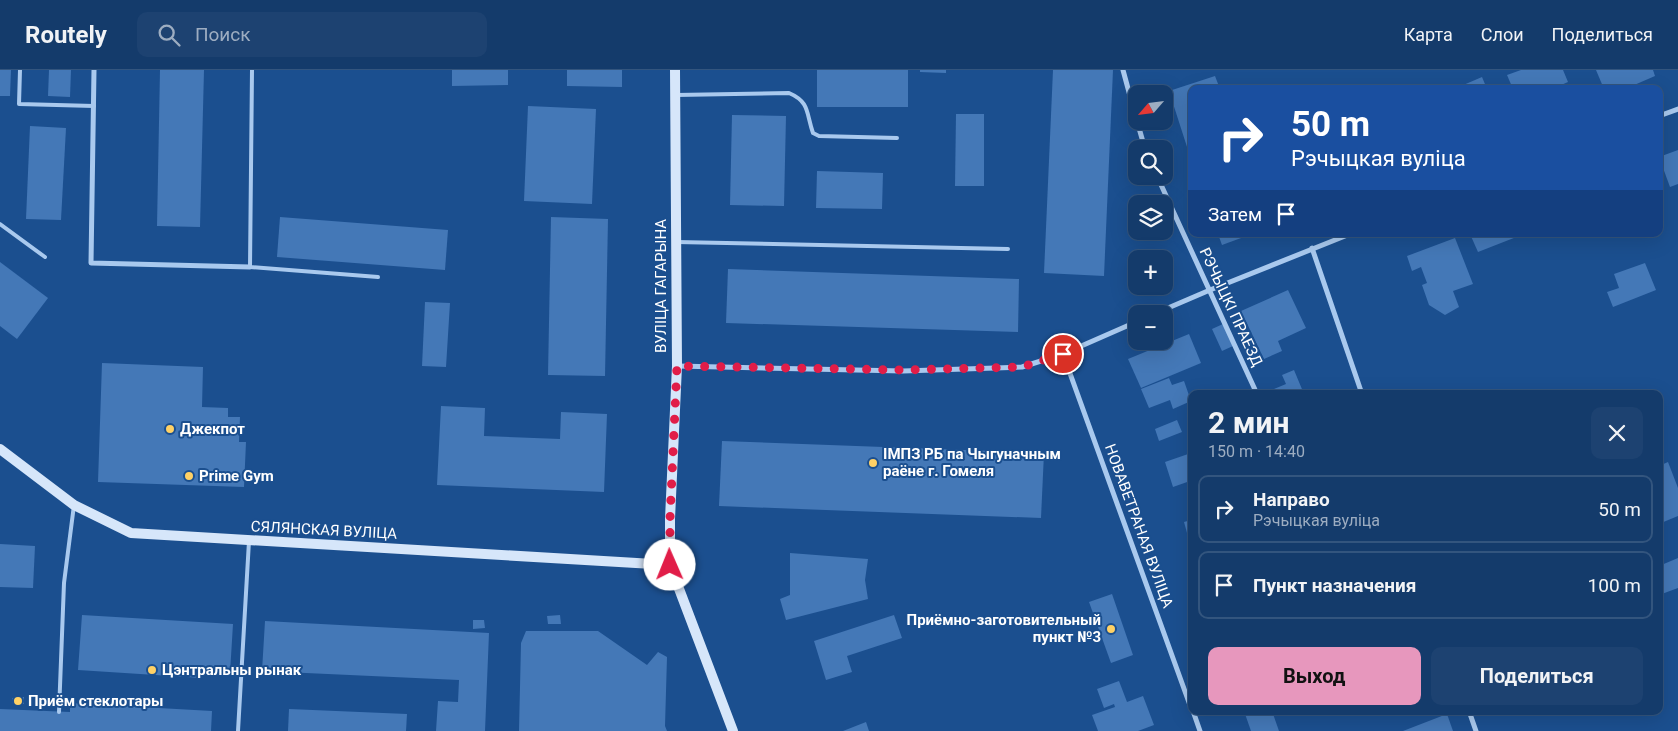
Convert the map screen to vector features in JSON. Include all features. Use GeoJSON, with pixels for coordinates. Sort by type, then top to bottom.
{"type":"FeatureCollection","features":[{"type":"Feature","properties":{"kind":"street"},"geometry":{"type":"LineString","coordinates":[[94,70],[91,263],[250,267]]}},
{"type":"Feature","properties":{"kind":"street","name":"ВУЛІЦА ГАГАРЫНА"},"geometry":{"type":"LineString","coordinates":[[674,70],[677,366],[670,519],[670,565],[733,731]]}},
{"type":"Feature","properties":{"kind":"street"},"geometry":{"type":"LineString","coordinates":[[1123,70],[1128,88]]}},
{"type":"Feature","properties":{"kind":"street"},"geometry":{"type":"LineString","coordinates":[[1663,114],[1678,108]]}},
{"type":"Feature","properties":{"kind":"street","name":"РЭЧЫЦКІ ПРАЕЗД"},"geometry":{"type":"LineString","coordinates":[[1161,185],[1255,390]]}},
{"type":"Feature","properties":{"kind":"street"},"geometry":{"type":"LineString","coordinates":[[1173,306],[1342,237]]}},
{"type":"Feature","properties":{"kind":"street"},"geometry":{"type":"LineString","coordinates":[[1312,248],[1361,390]]}},
{"type":"Feature","properties":{"kind":"street"},"geometry":{"type":"LineString","coordinates":[[677,366],[903,370],[1022,367],[1063,354],[1128,326]]}},
{"type":"Feature","properties":{"kind":"street","name":"НОВАВЕТРАНАЯ ВУЛІЦА"},"geometry":{"type":"LineString","coordinates":[[1063,354],[1188,700]]}},
{"type":"Feature","properties":{"kind":"street","name":"СЯЛЯНСКАЯ ВУЛІЦА"},"geometry":{"type":"LineString","coordinates":[[0,449],[74,505],[131,534],[670,565]]}},
{"type":"Feature","properties":{"kind":"street"},"geometry":{"type":"LineString","coordinates":[[1194,715],[1200,731]]}},
{"type":"Feature","properties":{"kind":"street"},"geometry":{"type":"LineString","coordinates":[[1470,715],[1476,731]]}},
{"type":"Feature","properties":{"kind":"lane"},"geometry":{"type":"LineString","coordinates":[[20,70],[19,104],[94,106]]}},
{"type":"Feature","properties":{"kind":"lane"},"geometry":{"type":"LineString","coordinates":[[252,70],[250,267],[378,277]]}},
{"type":"Feature","properties":{"kind":"lane"},"geometry":{"type":"LineString","coordinates":[[674,95],[789,93],[800,98],[804,103],[813,132],[819,136],[897,138]]}},
{"type":"Feature","properties":{"kind":"lane"},"geometry":{"type":"LineString","coordinates":[[0,224],[45,257]]}},
{"type":"Feature","properties":{"kind":"lane"},"geometry":{"type":"LineString","coordinates":[[676,242],[1008,249]]}},
{"type":"Feature","properties":{"kind":"lane"},"geometry":{"type":"LineString","coordinates":[[59,712],[64,583],[74,505]]}},
{"type":"Feature","properties":{"kind":"lane"},"geometry":{"type":"LineString","coordinates":[[238,731],[249,541]]}},
{"type":"Feature","properties":{"kind":"building"},"geometry":{"type":"Polygon","coordinates":[[[0,70],[11,70],[10,96],[0,96],[0,70]]]}},
{"type":"Feature","properties":{"kind":"building"},"geometry":{"type":"Polygon","coordinates":[[[49,70],[71,70],[70,97],[48,96],[49,70]]]}},
{"type":"Feature","properties":{"kind":"building"},"geometry":{"type":"Polygon","coordinates":[[[160,70],[204,70],[200,227],[157,226],[160,70]]]}},
{"type":"Feature","properties":{"kind":"building"},"geometry":{"type":"Polygon","coordinates":[[[452,70],[508,70],[508,85],[452,86],[452,70]]]}},
{"type":"Feature","properties":{"kind":"building"},"geometry":{"type":"Polygon","coordinates":[[[567,70],[622,70],[622,87],[567,86],[567,70]]]}},
{"type":"Feature","properties":{"kind":"building"},"geometry":{"type":"Polygon","coordinates":[[[817,70],[908,70],[908,107],[817,107],[817,70]]]}},
{"type":"Feature","properties":{"kind":"building"},"geometry":{"type":"Polygon","coordinates":[[[920,70],[946,70],[946,73],[920,72],[920,70]]]}},
{"type":"Feature","properties":{"kind":"building"},"geometry":{"type":"Polygon","coordinates":[[[1053,70],[1113,70],[1104,276],[1044,273],[1053,70]]]}},
{"type":"Feature","properties":{"kind":"building"},"geometry":{"type":"Polygon","coordinates":[[[1521,70],[1563,70],[1568,82],[1561,85],[1511,85],[1507,75],[1521,70]]]}},
{"type":"Feature","properties":{"kind":"building"},"geometry":{"type":"Polygon","coordinates":[[[1596,70],[1653,70],[1655,76],[1634,85],[1602,85],[1596,70]]]}},
{"type":"Feature","properties":{"kind":"building"},"geometry":{"type":"Polygon","coordinates":[[[1215,76],[1218,85],[1188,85],[1188,150],[1173,103],[1173,90],[1215,76]]]}},
{"type":"Feature","properties":{"kind":"building"},"geometry":{"type":"Polygon","coordinates":[[[1482,77],[1485,85],[1463,85],[1482,77]]]}},
{"type":"Feature","properties":{"kind":"building"},"geometry":{"type":"Polygon","coordinates":[[[528,106],[596,109],[592,204],[524,201],[528,106]]]}},
{"type":"Feature","properties":{"kind":"building"},"geometry":{"type":"Polygon","coordinates":[[[956,114],[984,114],[984,186],[955,186],[956,114]]]}},
{"type":"Feature","properties":{"kind":"building"},"geometry":{"type":"Polygon","coordinates":[[[732,115],[786,116],[784,206],[730,205],[732,115]]]}},
{"type":"Feature","properties":{"kind":"building"},"geometry":{"type":"Polygon","coordinates":[[[30,126],[66,128],[61,220],[26,219],[30,126]]]}},
{"type":"Feature","properties":{"kind":"building"},"geometry":{"type":"Polygon","coordinates":[[[1678,150],[1678,184],[1670,187],[1663,168],[1663,156],[1678,150]]]}},
{"type":"Feature","properties":{"kind":"building"},"geometry":{"type":"Polygon","coordinates":[[[817,171],[883,173],[882,209],[816,208],[817,171]]]}},
{"type":"Feature","properties":{"kind":"building"},"geometry":{"type":"Polygon","coordinates":[[[280,217],[448,230],[445,270],[277,257],[280,217]]]}},
{"type":"Feature","properties":{"kind":"building"},"geometry":{"type":"Polygon","coordinates":[[[551,217],[608,219],[605,376],[548,375],[551,217]]]}},
{"type":"Feature","properties":{"kind":"building"},"geometry":{"type":"Polygon","coordinates":[[[1219,237],[1244,237],[1222,245],[1219,237]]]}},
{"type":"Feature","properties":{"kind":"building"},"geometry":{"type":"Polygon","coordinates":[[[1471,237],[1516,237],[1478,252],[1471,237]]]}},
{"type":"Feature","properties":{"kind":"building"},"geometry":{"type":"Polygon","coordinates":[[[1455,238],[1473,284],[1453,291],[1459,307],[1445,315],[1429,305],[1422,285],[1427,283],[1421,267],[1412,271],[1407,256],[1455,238]]]}},
{"type":"Feature","properties":{"kind":"building"},"geometry":{"type":"Polygon","coordinates":[[[0,262],[48,298],[17,339],[0,326],[0,262]]]}},
{"type":"Feature","properties":{"kind":"building"},"geometry":{"type":"Polygon","coordinates":[[[1645,263],[1656,290],[1613,307],[1607,292],[1619,288],[1614,274],[1645,263]]]}},
{"type":"Feature","properties":{"kind":"building"},"geometry":{"type":"Polygon","coordinates":[[[728,269],[1019,279],[1018,332],[726,323],[728,269]]]}},
{"type":"Feature","properties":{"kind":"building"},"geometry":{"type":"Polygon","coordinates":[[[1288,290],[1306,328],[1278,341],[1282,351],[1264,359],[1241,311],[1288,290]]]}},
{"type":"Feature","properties":{"kind":"building"},"geometry":{"type":"Polygon","coordinates":[[[425,302],[450,303],[446,367],[422,366],[425,302]]]}},
{"type":"Feature","properties":{"kind":"building"},"geometry":{"type":"Polygon","coordinates":[[[1223,324],[1233,346],[1222,351],[1212,329],[1223,324]]]}},
{"type":"Feature","properties":{"kind":"building"},"geometry":{"type":"Polygon","coordinates":[[[1189,334],[1201,363],[1141,388],[1128,359],[1150,350],[1173,350],[1173,341],[1189,334]]]}},
{"type":"Feature","properties":{"kind":"building","name":"Джекпот"},"geometry":{"type":"Polygon","coordinates":[[[102,363],[203,367],[202,407],[228,408],[228,417],[240,417],[239,442],[246,442],[244,487],[98,482],[102,363]]]}},
{"type":"Feature","properties":{"kind":"building"},"geometry":{"type":"Polygon","coordinates":[[[1294,370],[1302,390],[1274,390],[1286,384],[1282,375],[1294,370]]]}},
{"type":"Feature","properties":{"kind":"building"},"geometry":{"type":"Polygon","coordinates":[[[1169,378],[1172,385],[1184,381],[1188,392],[1188,402],[1173,409],[1170,400],[1149,408],[1141,389],[1169,378]]]}},
{"type":"Feature","properties":{"kind":"building"},"geometry":{"type":"Polygon","coordinates":[[[441,406],[485,408],[484,436],[560,439],[561,412],[607,414],[604,492],[437,485],[441,406]]]}},
{"type":"Feature","properties":{"kind":"building"},"geometry":{"type":"Polygon","coordinates":[[[1177,420],[1182,432],[1159,441],[1155,429],[1177,420]]]}},
{"type":"Feature","properties":{"kind":"building"},"geometry":{"type":"Polygon","coordinates":[[[722,441],[1044,453],[1041,518],[719,506],[722,441]]]}},
{"type":"Feature","properties":{"kind":"building"},"geometry":{"type":"Polygon","coordinates":[[[1188,454],[1188,482],[1173,487],[1165,462],[1188,454]]]}},
{"type":"Feature","properties":{"kind":"building"},"geometry":{"type":"Polygon","coordinates":[[[1668,462],[1678,488],[1678,516],[1663,522],[1663,464],[1668,462]]]}},
{"type":"Feature","properties":{"kind":"building"},"geometry":{"type":"Polygon","coordinates":[[[1188,521],[1188,536],[1184,522],[1188,521]]]}},
{"type":"Feature","properties":{"kind":"building"},"geometry":{"type":"Polygon","coordinates":[[[0,544],[35,546],[33,588],[0,587],[0,544]]]}},
{"type":"Feature","properties":{"kind":"building"},"geometry":{"type":"Polygon","coordinates":[[[790,553],[868,559],[865,580],[868,599],[786,620],[780,599],[790,595],[790,553]]]}},
{"type":"Feature","properties":{"kind":"building"},"geometry":{"type":"Polygon","coordinates":[[[1678,558],[1678,588],[1663,594],[1663,564],[1678,558]]]}},
{"type":"Feature","properties":{"kind":"building","name":"Приёмно-заготовительный пункт №3"},"geometry":{"type":"Polygon","coordinates":[[[1112,594],[1133,655],[1111,663],[1089,602],[1112,594]]]}},
{"type":"Feature","properties":{"kind":"building"},"geometry":{"type":"Polygon","coordinates":[[[82,615],[233,624],[230,673],[203,671],[202,678],[78,670],[82,615]]]}},
{"type":"Feature","properties":{"kind":"building"},"geometry":{"type":"Polygon","coordinates":[[[560,615],[561,624],[548,624],[547,616],[560,615]]]}},
{"type":"Feature","properties":{"kind":"building"},"geometry":{"type":"Polygon","coordinates":[[[894,615],[902,638],[847,656],[852,672],[826,680],[814,641],[894,615]]]}},
{"type":"Feature","properties":{"kind":"building"},"geometry":{"type":"Polygon","coordinates":[[[473,620],[484,620],[485,628],[473,629],[473,620]]]}},
{"type":"Feature","properties":{"kind":"building"},"geometry":{"type":"Polygon","coordinates":[[[265,621],[489,633],[485,731],[436,731],[438,701],[458,702],[459,680],[262,671],[265,621]]]}},
{"type":"Feature","properties":{"kind":"building"},"geometry":{"type":"Polygon","coordinates":[[[526,631],[598,631],[647,665],[658,652],[667,657],[665,726],[667,731],[519,731],[521,643],[526,631]]]}},
{"type":"Feature","properties":{"kind":"building"},"geometry":{"type":"Polygon","coordinates":[[[1119,681],[1127,702],[1143,696],[1154,725],[1138,731],[1098,731],[1092,715],[1115,707],[1114,704],[1104,708],[1097,689],[1119,681]]]}},
{"type":"Feature","properties":{"kind":"building","name":"Приём стеклотары"},"geometry":{"type":"Polygon","coordinates":[[[24,697],[24,704],[13,704],[12,698],[24,697]]]}},
{"type":"Feature","properties":{"kind":"building"},"geometry":{"type":"Polygon","coordinates":[[[70,703],[212,711],[211,731],[0,731],[0,709],[70,712],[70,703]]]}},
{"type":"Feature","properties":{"kind":"building"},"geometry":{"type":"Polygon","coordinates":[[[289,709],[407,714],[406,731],[288,731],[289,709]]]}},
{"type":"Feature","properties":{"kind":"building"},"geometry":{"type":"Polygon","coordinates":[[[1245,715],[1273,715],[1279,731],[1251,731],[1245,715]]]}},
{"type":"Feature","properties":{"kind":"building"},"geometry":{"type":"Polygon","coordinates":[[[1447,715],[1453,731],[1403,731],[1447,715]]]}},
{"type":"Feature","properties":{"kind":"building"},"geometry":{"type":"Polygon","coordinates":[[[866,722],[869,731],[843,731],[866,722]]]}},
{"type":"Feature","properties":{"kind":"place","name":"Джекпот"},"geometry":{"type":"Point","coordinates":[170,429]}},
{"type":"Feature","properties":{"kind":"place","name":"ІМПЗ РБ па Чыгуначным раёне г. Гомеля"},"geometry":{"type":"Point","coordinates":[873,463]}},
{"type":"Feature","properties":{"kind":"place","name":"Prime Gym"},"geometry":{"type":"Point","coordinates":[189,476]}},
{"type":"Feature","properties":{"kind":"place","name":"Приёмно-заготовительный пункт №3"},"geometry":{"type":"Point","coordinates":[1111,629]}},
{"type":"Feature","properties":{"kind":"place","name":"Цэнтральны рынак"},"geometry":{"type":"Point","coordinates":[152,670]}},
{"type":"Feature","properties":{"kind":"place","name":"Приём стеклотары"},"geometry":{"type":"Point","coordinates":[18,701]}},
{"type":"Feature","properties":{"kind":"route"},"geometry":{"type":"LineString","coordinates":[[670,565],[670,519],[677,366],[903,370],[1022,367],[1063,354]]}}]}
